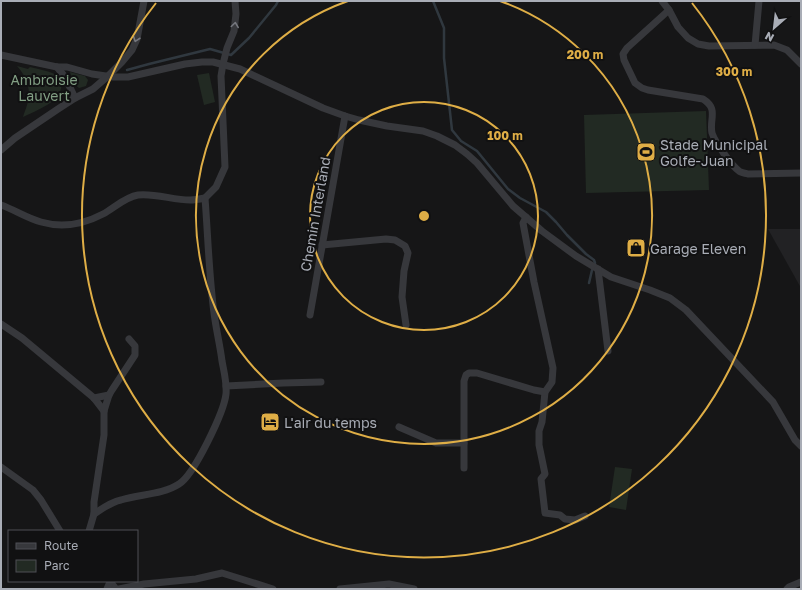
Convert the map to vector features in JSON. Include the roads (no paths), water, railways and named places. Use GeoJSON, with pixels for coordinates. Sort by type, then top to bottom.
{"type":"FeatureCollection","features":[{"type":"Feature","properties":{"kind":"street"},"geometry":{"type":"LineString","coordinates":[[1,150],[15,138],[75,98],[93,89],[108,76],[132,50],[137,39],[144,1]]}},
{"type":"Feature","properties":{"kind":"street"},"geometry":{"type":"LineString","coordinates":[[1,206],[41,222],[76,224],[93,219],[137,195],[190,200],[205,198],[216,187],[225,167],[221,76],[227,48],[234,31],[236,14],[235,1]]}},
{"type":"Feature","properties":{"kind":"street"},"geometry":{"type":"LineString","coordinates":[[662,1],[670,10],[678,27],[688,38],[698,44],[709,46],[774,45],[787,50],[801,64]]}},
{"type":"Feature","properties":{"kind":"street"},"geometry":{"type":"LineString","coordinates":[[754,45],[759,1]]}},
{"type":"Feature","properties":{"kind":"street"},"geometry":{"type":"LineString","coordinates":[[670,10],[627,48],[623,54],[624,60],[636,83],[642,88],[703,99],[710,104],[712,110],[712,132],[716,142],[740,172],[748,174],[801,173]]}},
{"type":"Feature","properties":{"kind":"street"},"geometry":{"type":"LineString","coordinates":[[1,55],[57,67],[67,67],[92,74],[128,77],[185,64],[208,62],[223,64],[240,68],[323,108],[345,116],[387,126],[423,131],[437,136],[455,145],[467,154],[477,163],[526,218],[576,256],[611,277],[670,298],[686,310],[773,402],[795,440],[801,446]]}},
{"type":"Feature","properties":{"kind":"street"},"geometry":{"type":"LineString","coordinates":[[57,67],[65,77],[75,98]]}},
{"type":"Feature","properties":{"kind":"street","name":"Chemin Interland"},"geometry":{"type":"LineString","coordinates":[[310,315],[345,116]]}},
{"type":"Feature","properties":{"kind":"street"},"geometry":{"type":"LineString","coordinates":[[94,514],[120,500],[169,490],[181,484],[194,467],[219,417],[226,395],[226,380],[215,320],[211,287],[205,198]]}},
{"type":"Feature","properties":{"kind":"street"},"geometry":{"type":"LineString","coordinates":[[526,218],[523,223],[553,368],[552,382],[545,392],[542,422],[539,431],[539,445],[545,474],[541,479],[545,513],[560,515],[565,519],[575,520],[585,516]]}},
{"type":"Feature","properties":{"kind":"street"},"geometry":{"type":"LineString","coordinates":[[322,245],[386,239],[395,240],[405,246],[408,253],[404,271],[402,297],[406,325]]}},
{"type":"Feature","properties":{"kind":"street"},"geometry":{"type":"LineString","coordinates":[[598,269],[608,351]]}},
{"type":"Feature","properties":{"kind":"street"},"geometry":{"type":"LineString","coordinates":[[1,324],[28,343],[94,398],[104,411]]}},
{"type":"Feature","properties":{"kind":"street"},"geometry":{"type":"LineString","coordinates":[[89,530],[94,514],[94,502],[104,435],[104,411],[109,394],[135,355],[135,346],[129,339]]}},
{"type":"Feature","properties":{"kind":"street"},"geometry":{"type":"LineString","coordinates":[[464,468],[464,381],[466,375],[469,373],[477,373],[545,392]]}},
{"type":"Feature","properties":{"kind":"street"},"geometry":{"type":"LineString","coordinates":[[226,386],[321,382]]}},
{"type":"Feature","properties":{"kind":"street"},"geometry":{"type":"LineString","coordinates":[[94,398],[109,394]]}},
{"type":"Feature","properties":{"kind":"street"},"geometry":{"type":"LineString","coordinates":[[399,427],[436,443],[464,443]]}},
{"type":"Feature","properties":{"kind":"street"},"geometry":{"type":"LineString","coordinates":[[1,467],[33,490],[59,530]]}},
{"type":"Feature","properties":{"kind":"street"},"geometry":{"type":"LineString","coordinates":[[118,589],[144,584],[196,579],[222,572],[256,586],[274,589]]}},
{"type":"Feature","properties":{"kind":"street"},"geometry":{"type":"LineString","coordinates":[[787,589],[801,582]]}},
{"type":"Feature","properties":{"kind":"street"},"geometry":{"type":"LineString","coordinates":[[340,589],[390,584],[414,589]]}},
{"type":"Feature","properties":{"kind":"waterway"},"geometry":{"type":"LineString","coordinates":[[127,70],[210,49],[231,55],[249,38],[278,1]]}},
{"type":"Feature","properties":{"kind":"waterway"},"geometry":{"type":"LineString","coordinates":[[433,1],[444,28],[444,58],[452,130],[461,141],[477,151],[508,189],[520,198],[546,212],[567,235],[594,260],[595,263]]}},
{"type":"Feature","properties":{"kind":"waterway"},"geometry":{"type":"LineString","coordinates":[[589,283],[592,270]]}},
{"type":"Feature","properties":{"kind":"place","name":"Stade Municipal Golfe-Juan"},"geometry":{"type":"Point","coordinates":[646,152]}},
{"type":"Feature","properties":{"kind":"place","name":"Garage Eleven"},"geometry":{"type":"Point","coordinates":[636,248]}},
{"type":"Feature","properties":{"kind":"place","name":"L'air du temps"},"geometry":{"type":"Point","coordinates":[270,422]}},
{"type":"Feature","properties":{"kind":"park label","name":"Ambroisie Lauvert"},"geometry":{"type":"Point","coordinates":[44,88]}}]}
